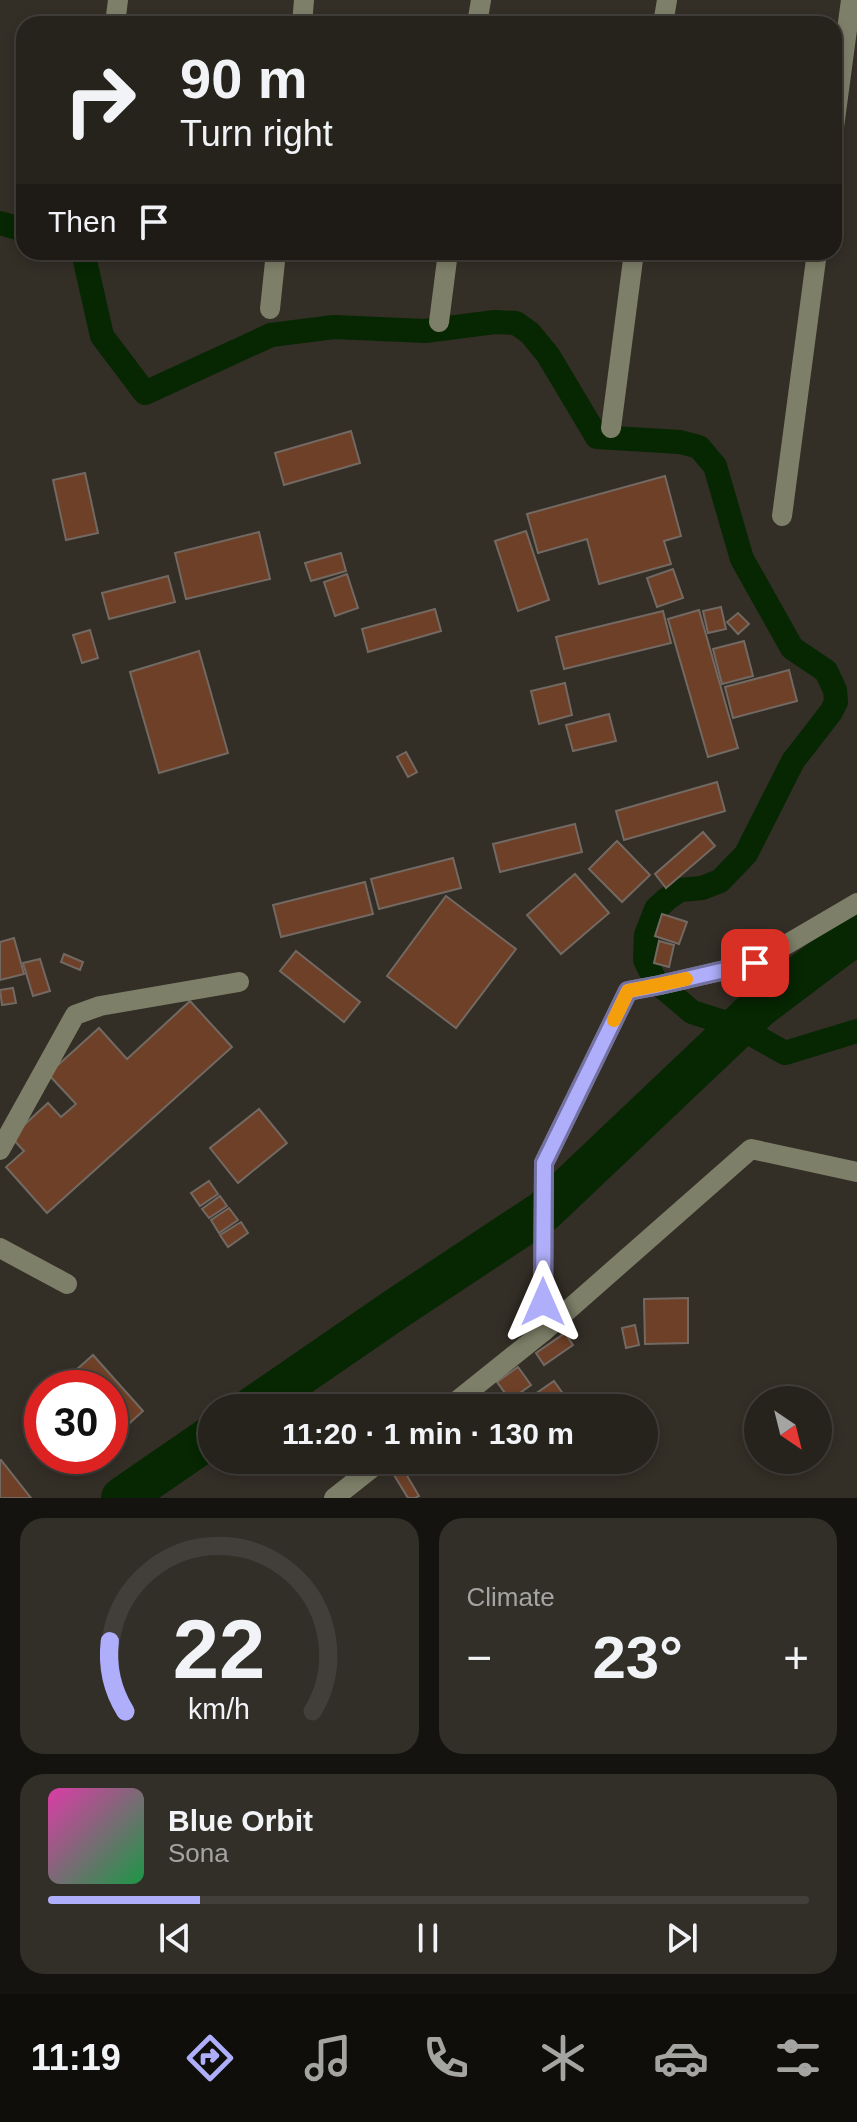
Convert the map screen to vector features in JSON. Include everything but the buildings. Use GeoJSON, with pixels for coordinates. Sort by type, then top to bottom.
{"type":"FeatureCollection","features":[{"type":"Feature","properties":{"kind":"street"},"geometry":{"type":"LineString","coordinates":[[842,67],[851,0]]}},
{"type":"Feature","properties":{"kind":"street"},"geometry":{"type":"LineString","coordinates":[[270,309],[275,260]]}},
{"type":"Feature","properties":{"kind":"street"},"geometry":{"type":"LineString","coordinates":[[439,322],[447,260]]}},
{"type":"Feature","properties":{"kind":"street"},"geometry":{"type":"LineString","coordinates":[[611,428],[633,260]]}},
{"type":"Feature","properties":{"kind":"street"},"geometry":{"type":"LineString","coordinates":[[782,516],[816,260]]}},
{"type":"Feature","properties":{"kind":"street"},"geometry":{"type":"LineString","coordinates":[[543,1332],[544,1163],[628,991],[755,963],[857,903]]}},
{"type":"Feature","properties":{"kind":"street"},"geometry":{"type":"LineString","coordinates":[[0,1150],[75,1015],[100,1006],[239,982]]}},
{"type":"Feature","properties":{"kind":"street"},"geometry":{"type":"LineString","coordinates":[[466,1394],[543,1332],[751,1149],[857,1172]]}},
{"type":"Feature","properties":{"kind":"street"},"geometry":{"type":"LineString","coordinates":[[0,1248],[67,1284]]}},
{"type":"Feature","properties":{"kind":"street"},"geometry":{"type":"LineString","coordinates":[[334,1498],[364,1474]]}},
{"type":"Feature","properties":{"kind":"waterway"},"geometry":{"type":"LineString","coordinates":[[0,223],[16,228]]}},
{"type":"Feature","properties":{"kind":"waterway"},"geometry":{"type":"LineString","coordinates":[[85,260],[102,336],[145,393],[271,335],[334,327],[425,331],[495,322],[516,323],[530,333],[548,355],[597,437],[680,442],[699,447],[715,466],[742,559],[792,648],[826,671],[835,690],[836,702],[793,761],[746,854],[720,881],[702,888],[680,890],[656,909],[646,935],[645,960],[655,980],[692,1012],[739,1027],[785,1053],[857,1031]]}},
{"type":"Feature","properties":{"kind":"waterway"},"geometry":{"type":"LineString","coordinates":[[272,1394],[544,1211],[759,1007],[857,933]]}},
{"type":"Feature","properties":{"kind":"waterway"},"geometry":{"type":"LineString","coordinates":[[122,1498],[198,1446]]}},
{"type":"Feature","properties":{"kind":"slow traffic"},"geometry":{"type":"LineString","coordinates":[[614,1020],[628,991],[686,979]]}},
{"type":"Feature","properties":{"kind":"route"},"geometry":{"type":"LineString","coordinates":[[543,1302],[544,1163],[628,991],[755,963]]}}]}
